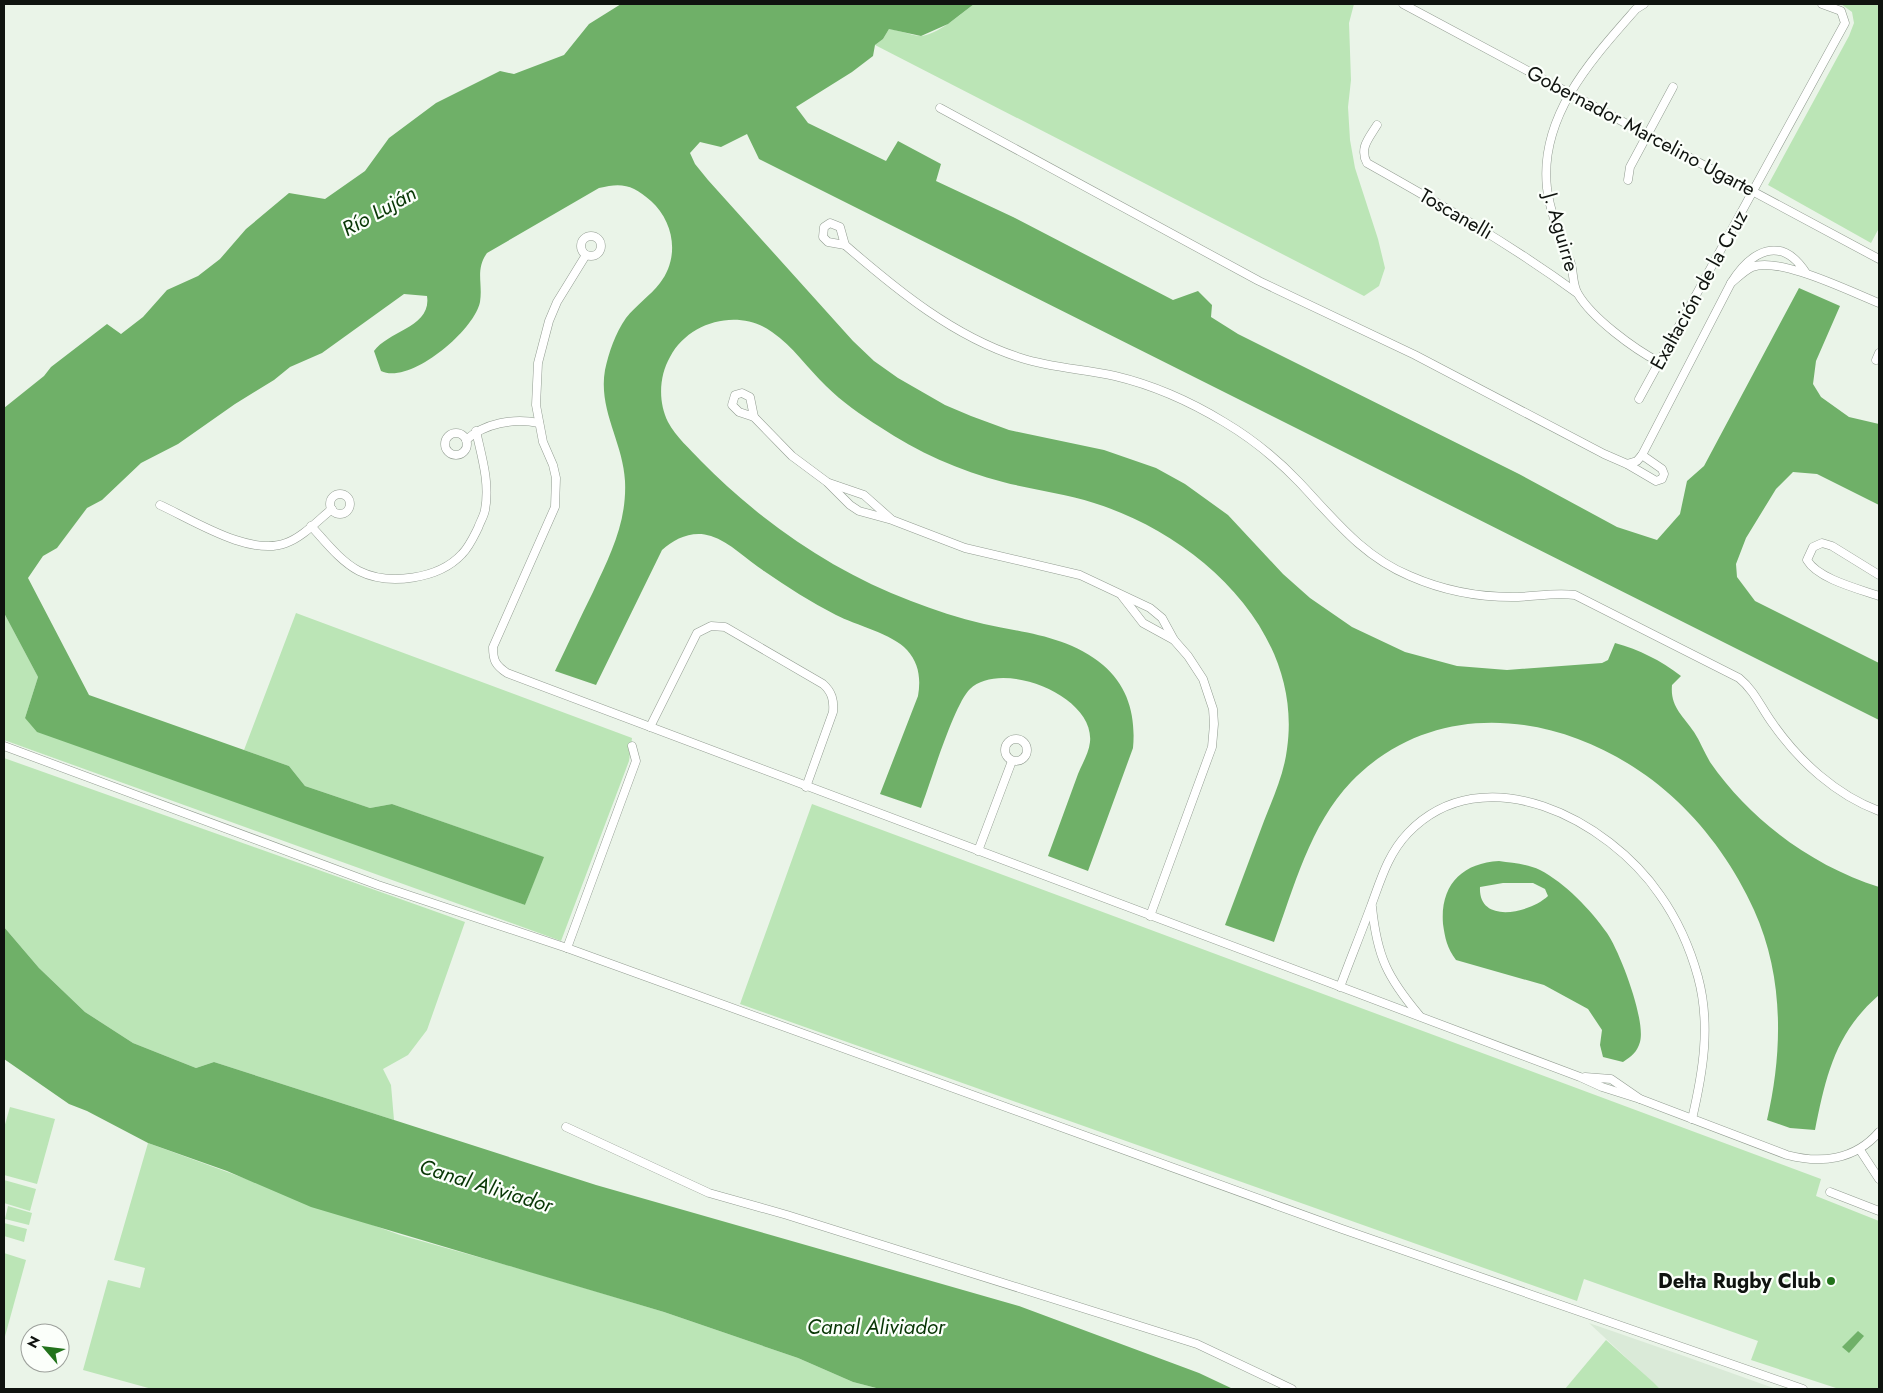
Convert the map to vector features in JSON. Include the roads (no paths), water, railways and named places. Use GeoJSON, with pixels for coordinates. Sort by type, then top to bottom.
{"type":"FeatureCollection","features":[{"type":"Feature","properties":{"kind":"street","name":"Gobernador Marcelino Ugarte"},"geometry":{"type":"LineString","coordinates":[[1403,4],[1650,134],[1879,259]]}},
{"type":"Feature","properties":{"kind":"street","name":"J. Aguirre"},"geometry":{"type":"LineString","coordinates":[[1644,4],[1636,9],[1591,60],[1569,93],[1550,145],[1547,188],[1561,238],[1571,264],[1577,293],[1605,324],[1640,352],[1659,362]]}},
{"type":"Feature","properties":{"kind":"street","name":"Exaltación de la Cruz"},"geometry":{"type":"LineString","coordinates":[[1639,399],[1845,23],[1841,11],[1822,4]]}},
{"type":"Feature","properties":{"kind":"street"},"geometry":{"type":"LineString","coordinates":[[1628,180],[1630,167],[1650,134],[1673,87]]}},
{"type":"Feature","properties":{"kind":"street"},"geometry":{"type":"LineString","coordinates":[[940,108],[1259,281],[1416,355],[1627,464],[1656,481],[1662,479],[1664,474],[1662,469],[1642,455]]}},
{"type":"Feature","properties":{"kind":"street","name":"Toscanelli"},"geometry":{"type":"LineString","coordinates":[[1377,125],[1364,147],[1364,157],[1368,164],[1470,220],[1577,293]]}},
{"type":"Feature","properties":{"kind":"street"},"geometry":{"type":"LineString","coordinates":[[846,245],[940,319],[988,346],[1039,363],[1133,381],[1177,398],[1224,422],[1257,445],[1285,468],[1357,544],[1403,572],[1426,582],[1468,594],[1512,597],[1553,593],[1575,595],[1739,678],[1752,690],[1782,737],[1811,767],[1843,792],[1879,811]]}},
{"type":"Feature","properties":{"kind":"street"},"geometry":{"type":"LineString","coordinates":[[1627,464],[1636,461],[1642,455],[1740,268],[1752,257],[1764,252],[1786,254],[1799,262],[1806,273]]}},
{"type":"Feature","properties":{"kind":"street"},"geometry":{"type":"LineString","coordinates":[[586,255],[557,302],[542,344],[536,384],[539,423],[543,442],[555,471],[557,492],[555,507],[493,646],[493,660],[498,667],[507,673],[650,728],[1580,1077],[1611,1079],[1640,1099],[1787,1156],[1810,1161],[1831,1159],[1860,1150],[1879,1132]]}},
{"type":"Feature","properties":{"kind":"street"},"geometry":{"type":"LineString","coordinates":[[1731,283],[1751,267],[1765,264],[1806,273],[1879,303]]}},
{"type":"Feature","properties":{"kind":"street"},"geometry":{"type":"LineString","coordinates":[[754,417],[792,456],[827,482],[850,505],[859,511],[892,520],[965,548],[1080,575],[1122,596],[1144,604],[1156,613],[1168,627],[1174,640],[1188,656],[1203,679],[1213,709],[1214,735],[1210,753],[1150,916]]}},
{"type":"Feature","properties":{"kind":"street"},"geometry":{"type":"LineString","coordinates":[[466,440],[476,431],[522,420],[539,423]]}},
{"type":"Feature","properties":{"kind":"street"},"geometry":{"type":"LineString","coordinates":[[311,526],[342,559],[358,571],[395,579],[418,576],[443,567],[462,554],[485,512],[488,482],[476,431]]}},
{"type":"Feature","properties":{"kind":"street"},"geometry":{"type":"LineString","coordinates":[[827,482],[864,495],[892,520]]}},
{"type":"Feature","properties":{"kind":"street"},"geometry":{"type":"LineString","coordinates":[[160,505],[240,542],[259,546],[276,546],[288,542],[332,509]]}},
{"type":"Feature","properties":{"kind":"street"},"geometry":{"type":"LineString","coordinates":[[1879,575],[1832,546],[1822,543],[1813,547],[1808,560],[1812,568],[1825,576],[1879,596]]}},
{"type":"Feature","properties":{"kind":"street"},"geometry":{"type":"LineString","coordinates":[[1122,596],[1143,623],[1174,640]]}},
{"type":"Feature","properties":{"kind":"street"},"geometry":{"type":"LineString","coordinates":[[650,728],[697,633],[711,626],[725,627],[823,684],[830,692],[834,703],[833,712],[806,787]]}},
{"type":"Feature","properties":{"kind":"street"},"geometry":{"type":"LineString","coordinates":[[4,746],[378,885],[567,948],[1342,1229],[1803,1389]]}},
{"type":"Feature","properties":{"kind":"street"},"geometry":{"type":"LineString","coordinates":[[567,948],[636,761],[632,746]]}},
{"type":"Feature","properties":{"kind":"street"},"geometry":{"type":"LineString","coordinates":[[978,851],[1012,761]]}},
{"type":"Feature","properties":{"kind":"street"},"geometry":{"type":"LineString","coordinates":[[1340,987],[1382,872],[1399,843],[1420,821],[1451,804],[1483,797],[1526,801],[1558,812],[1595,832],[1630,860],[1660,895],[1682,934],[1702,995],[1705,1039],[1702,1073],[1692,1119]]}},
{"type":"Feature","properties":{"kind":"street"},"geometry":{"type":"LineString","coordinates":[[1371,904],[1374,929],[1383,965],[1392,981],[1420,1016]]}},
{"type":"Feature","properties":{"kind":"street"},"geometry":{"type":"LineString","coordinates":[[566,1127],[709,1193],[787,1215],[1197,1344],[1292,1389]]}},
{"type":"Feature","properties":{"kind":"street"},"geometry":{"type":"LineString","coordinates":[[1860,1150],[1879,1178]]}},
{"type":"Feature","properties":{"kind":"street"},"geometry":{"type":"LineString","coordinates":[[1830,1192],[1879,1211]]}},
{"type":"Feature","properties":{"kind":"water","name":"Río Luján"},"geometry":{"type":"Polygon","coordinates":[[[621,4],[974,4],[948,24],[921,36],[889,29],[883,39],[875,45],[873,56],[852,72],[796,107],[808,123],[886,161],[898,141],[941,164],[936,181],[1013,217],[1173,300],[1198,291],[1212,305],[1211,317],[1238,334],[1519,474],[1617,527],[1657,540],[1680,514],[1687,481],[1704,466],[1799,288],[1840,306],[1816,361],[1813,384],[1821,397],[1849,417],[1879,424],[1879,505],[1817,474],[1793,472],[1776,489],[1746,538],[1736,564],[1737,577],[1755,601],[1879,663],[1879,720],[759,159],[747,134],[721,147],[700,142],[690,153],[695,164],[708,180],[853,341],[874,361],[898,378],[945,405],[971,416],[1009,430],[1104,450],[1156,468],[1185,484],[1228,515],[1283,574],[1310,598],[1352,627],[1405,652],[1457,666],[1507,670],[1602,663],[1608,660],[1615,643],[1650,656],[1681,676],[1672,685],[1675,705],[1696,735],[1710,762],[1744,803],[1763,822],[1807,854],[1854,878],[1879,887],[1879,995],[1864,1009],[1842,1040],[1828,1074],[1815,1130],[1790,1128],[1767,1120],[1776,1067],[1778,1041],[1776,987],[1764,935],[1754,910],[1739,880],[1721,852],[1700,825],[1677,801],[1641,772],[1602,749],[1559,733],[1516,724],[1472,724],[1429,733],[1388,752],[1351,782],[1324,817],[1296,879],[1274,942],[1225,925],[1278,786],[1287,749],[1288,706],[1278,665],[1261,628],[1236,594],[1205,564],[1170,538],[1133,518],[1094,503],[987,478],[939,460],[909,445],[845,403],[819,379],[787,344],[772,332],[759,325],[745,321],[730,320],[716,322],[702,327],[678,345],[666,364],[661,389],[665,414],[671,427],[701,461],[748,504],[799,542],[853,575],[882,589],[947,614],[1061,642],[1090,655],[1112,673],[1119,682],[1128,702],[1133,724],[1133,748],[1088,871],[1048,856],[1090,742],[1088,725],[1078,710],[1062,697],[1044,687],[1023,680],[1003,678],[984,681],[970,689],[957,711],[921,808],[880,794],[918,696],[917,666],[911,655],[901,644],[893,639],[844,619],[808,600],[732,547],[711,536],[698,534],[685,536],[662,550],[596,685],[555,671],[611,552],[623,511],[625,481],[623,467],[605,399],[605,370],[608,357],[626,318],[660,283],[666,273],[672,251],[669,229],[659,209],[639,191],[627,186],[614,185],[599,188],[487,253],[481,265],[481,295],[475,314],[454,340],[439,353],[408,370],[393,373],[381,371],[374,351],[389,338],[416,322],[423,315],[427,306],[427,296],[404,294],[322,353],[290,367],[274,380],[235,404],[178,444],[141,463],[102,500],[87,508],[57,548],[43,556],[28,578],[89,695],[289,766],[305,786],[370,808],[392,804],[544,857],[525,905],[37,732],[25,718],[38,677],[4,613],[4,408],[44,376],[51,367],[107,324],[121,334],[143,317],[167,290],[198,276],[220,259],[246,229],[289,193],[325,199],[365,171],[389,138],[436,103],[500,71],[514,74],[564,55],[589,24],[621,4]]]}},
{"type":"Feature","properties":{"kind":"water"},"geometry":{"type":"Polygon","coordinates":[[[1510,862],[1535,868],[1549,875],[1577,898],[1607,933],[1625,970],[1636,1003],[1641,1032],[1639,1045],[1632,1056],[1623,1062],[1603,1057],[1600,1045],[1602,1030],[1588,1009],[1544,985],[1456,960],[1448,947],[1443,924],[1445,898],[1450,887],[1464,872],[1474,866],[1486,863],[1510,862]],[[1503,883],[1480,887],[1482,899],[1487,907],[1496,911],[1518,911],[1540,902],[1548,896],[1545,889],[1533,883],[1503,883]]]}},
{"type":"Feature","properties":{"kind":"water","name":"Canal Aliviador"},"geometry":{"type":"Polygon","coordinates":[[[4,927],[39,968],[85,1012],[133,1043],[196,1068],[214,1062],[596,1185],[1019,1306],[1199,1373],[1233,1389],[880,1389],[853,1382],[798,1358],[664,1312],[311,1207],[227,1171],[148,1143],[87,1111],[69,1104],[4,1059],[4,927]]]}},
{"type":"Feature","properties":{"kind":"water"},"geometry":{"type":"Polygon","coordinates":[[[1858,1331],[1864,1336],[1849,1353],[1842,1347],[1858,1331]]]}},
{"type":"Feature","properties":{"kind":"place","name":"Delta Rugby Club"},"geometry":{"type":"Point","coordinates":[1831,1281]}}]}
